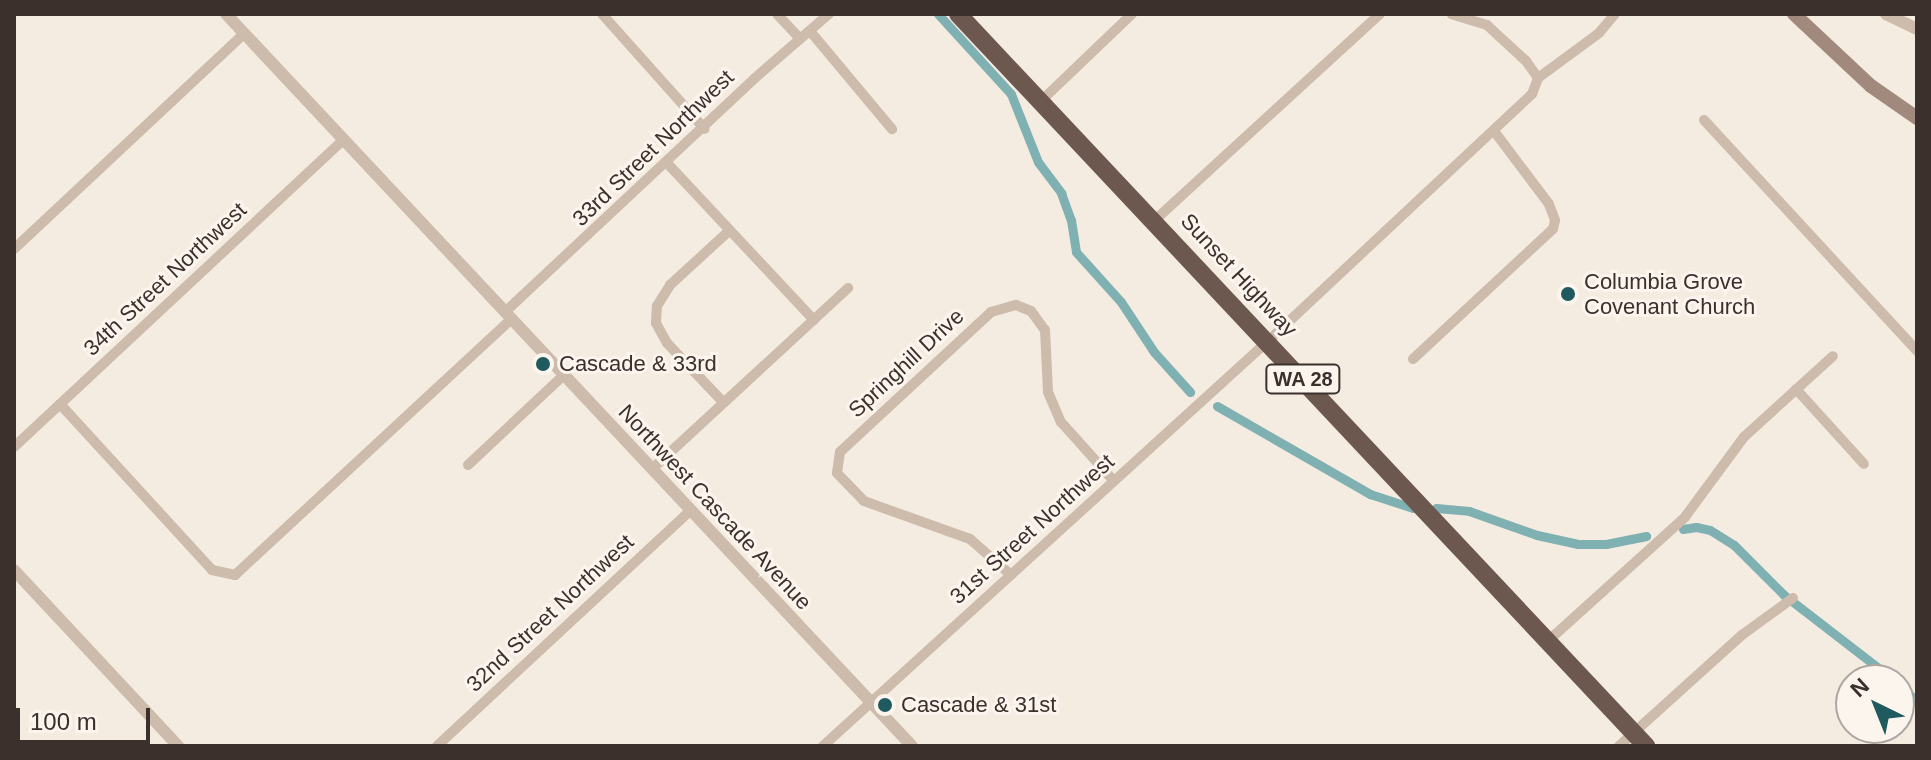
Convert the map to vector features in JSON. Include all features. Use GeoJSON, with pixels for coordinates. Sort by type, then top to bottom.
{"type":"FeatureCollection","features":[{"type":"Feature","properties":{"kind":"highway","name":"Sunset Highway"},"geometry":{"type":"LineString","coordinates":[[958,14],[1640,739]]}},
{"type":"Feature","properties":{"kind":"main road"},"geometry":{"type":"LineString","coordinates":[[1794,14],[1871,86],[1917,118]]}},
{"type":"Feature","properties":{"kind":"street","name":"Northwest Cascade Avenue"},"geometry":{"type":"LineString","coordinates":[[226,14],[912,746]]}},
{"type":"Feature","properties":{"kind":"street"},"geometry":{"type":"LineString","coordinates":[[602,14],[705,129]]}},
{"type":"Feature","properties":{"kind":"street"},"geometry":{"type":"LineString","coordinates":[[777,14],[800,39]]}},
{"type":"Feature","properties":{"kind":"street","name":"33rd Street Northwest"},"geometry":{"type":"LineString","coordinates":[[60,404],[212,570],[230,576],[242,571],[667,163],[829,14]]}},
{"type":"Feature","properties":{"kind":"street"},"geometry":{"type":"LineString","coordinates":[[1041,101],[1132,14]]}},
{"type":"Feature","properties":{"kind":"street"},"geometry":{"type":"LineString","coordinates":[[1155,220],[1380,14]]}},
{"type":"Feature","properties":{"kind":"street"},"geometry":{"type":"LineString","coordinates":[[1452,14],[1487,25],[1533,68],[1538,78]]}},
{"type":"Feature","properties":{"kind":"street","name":"31st Street Northwest"},"geometry":{"type":"LineString","coordinates":[[823,746],[1494,131],[1532,94],[1538,78],[1599,33],[1615,14]]}},
{"type":"Feature","properties":{"kind":"street"},"geometry":{"type":"LineString","coordinates":[[1886,14],[1917,29]]}},
{"type":"Feature","properties":{"kind":"street"},"geometry":{"type":"LineString","coordinates":[[810,31],[892,129]]}},
{"type":"Feature","properties":{"kind":"street"},"geometry":{"type":"LineString","coordinates":[[14,249],[244,34]]}},
{"type":"Feature","properties":{"kind":"street"},"geometry":{"type":"LineString","coordinates":[[1704,120],[1917,351]]}},
{"type":"Feature","properties":{"kind":"street"},"geometry":{"type":"LineString","coordinates":[[1413,359],[1553,229],[1555,220],[1549,204],[1494,131]]}},
{"type":"Feature","properties":{"kind":"street","name":"34th Street Northwest"},"geometry":{"type":"LineString","coordinates":[[14,447],[344,139]]}},
{"type":"Feature","properties":{"kind":"street"},"geometry":{"type":"LineString","coordinates":[[667,163],[814,320]]}},
{"type":"Feature","properties":{"kind":"street"},"geometry":{"type":"LineString","coordinates":[[723,402],[667,343],[656,323],[657,306],[670,285],[730,230]]}},
{"type":"Feature","properties":{"kind":"street"},"geometry":{"type":"LineString","coordinates":[[652,469],[848,288]]}},
{"type":"Feature","properties":{"kind":"street","name":"Springhill Drive"},"geometry":{"type":"LineString","coordinates":[[1011,575],[970,539],[864,501],[837,473],[840,452],[991,312],[1016,305],[1037,316],[1045,330],[1048,392],[1061,422],[1114,481]]}},
{"type":"Feature","properties":{"kind":"street"},"geometry":{"type":"LineString","coordinates":[[1548,641],[1685,517],[1744,437],[1833,356]]}},
{"type":"Feature","properties":{"kind":"street"},"geometry":{"type":"LineString","coordinates":[[468,465],[564,375]]}},
{"type":"Feature","properties":{"kind":"street"},"geometry":{"type":"LineString","coordinates":[[1796,389],[1864,464]]}},
{"type":"Feature","properties":{"kind":"street","name":"32nd Street Northwest"},"geometry":{"type":"LineString","coordinates":[[437,746],[691,510]]}},
{"type":"Feature","properties":{"kind":"street"},"geometry":{"type":"LineString","coordinates":[[14,570],[178,746]]}},
{"type":"Feature","properties":{"kind":"street"},"geometry":{"type":"LineString","coordinates":[[1619,746],[1640,739],[1742,635],[1784,608],[1793,598]]}},
{"type":"Feature","properties":{"kind":"waterway"},"geometry":{"type":"LineString","coordinates":[[938,14],[1011,94],[1038,162],[1061,193],[1071,220],[1076,252],[1121,302],[1154,352],[1190,392]]}},
{"type":"Feature","properties":{"kind":"waterway"},"geometry":{"type":"LineString","coordinates":[[1217,406],[1370,494],[1413,508]]}},
{"type":"Feature","properties":{"kind":"waterway"},"geometry":{"type":"LineString","coordinates":[[1436,508],[1469,511],[1537,535],[1578,544],[1606,544],[1646,536]]}},
{"type":"Feature","properties":{"kind":"waterway"},"geometry":{"type":"LineString","coordinates":[[1683,529],[1696,527],[1710,530],[1734,545],[1784,595],[1873,664]]}},
{"type":"Feature","properties":{"kind":"place","name":"Columbia Grove Covenant Church"},"geometry":{"type":"Point","coordinates":[1568,294]}},
{"type":"Feature","properties":{"kind":"place","name":"Cascade & 33rd"},"geometry":{"type":"Point","coordinates":[543,364]}},
{"type":"Feature","properties":{"kind":"place","name":"Cascade & 31st"},"geometry":{"type":"Point","coordinates":[885,705]}}]}
